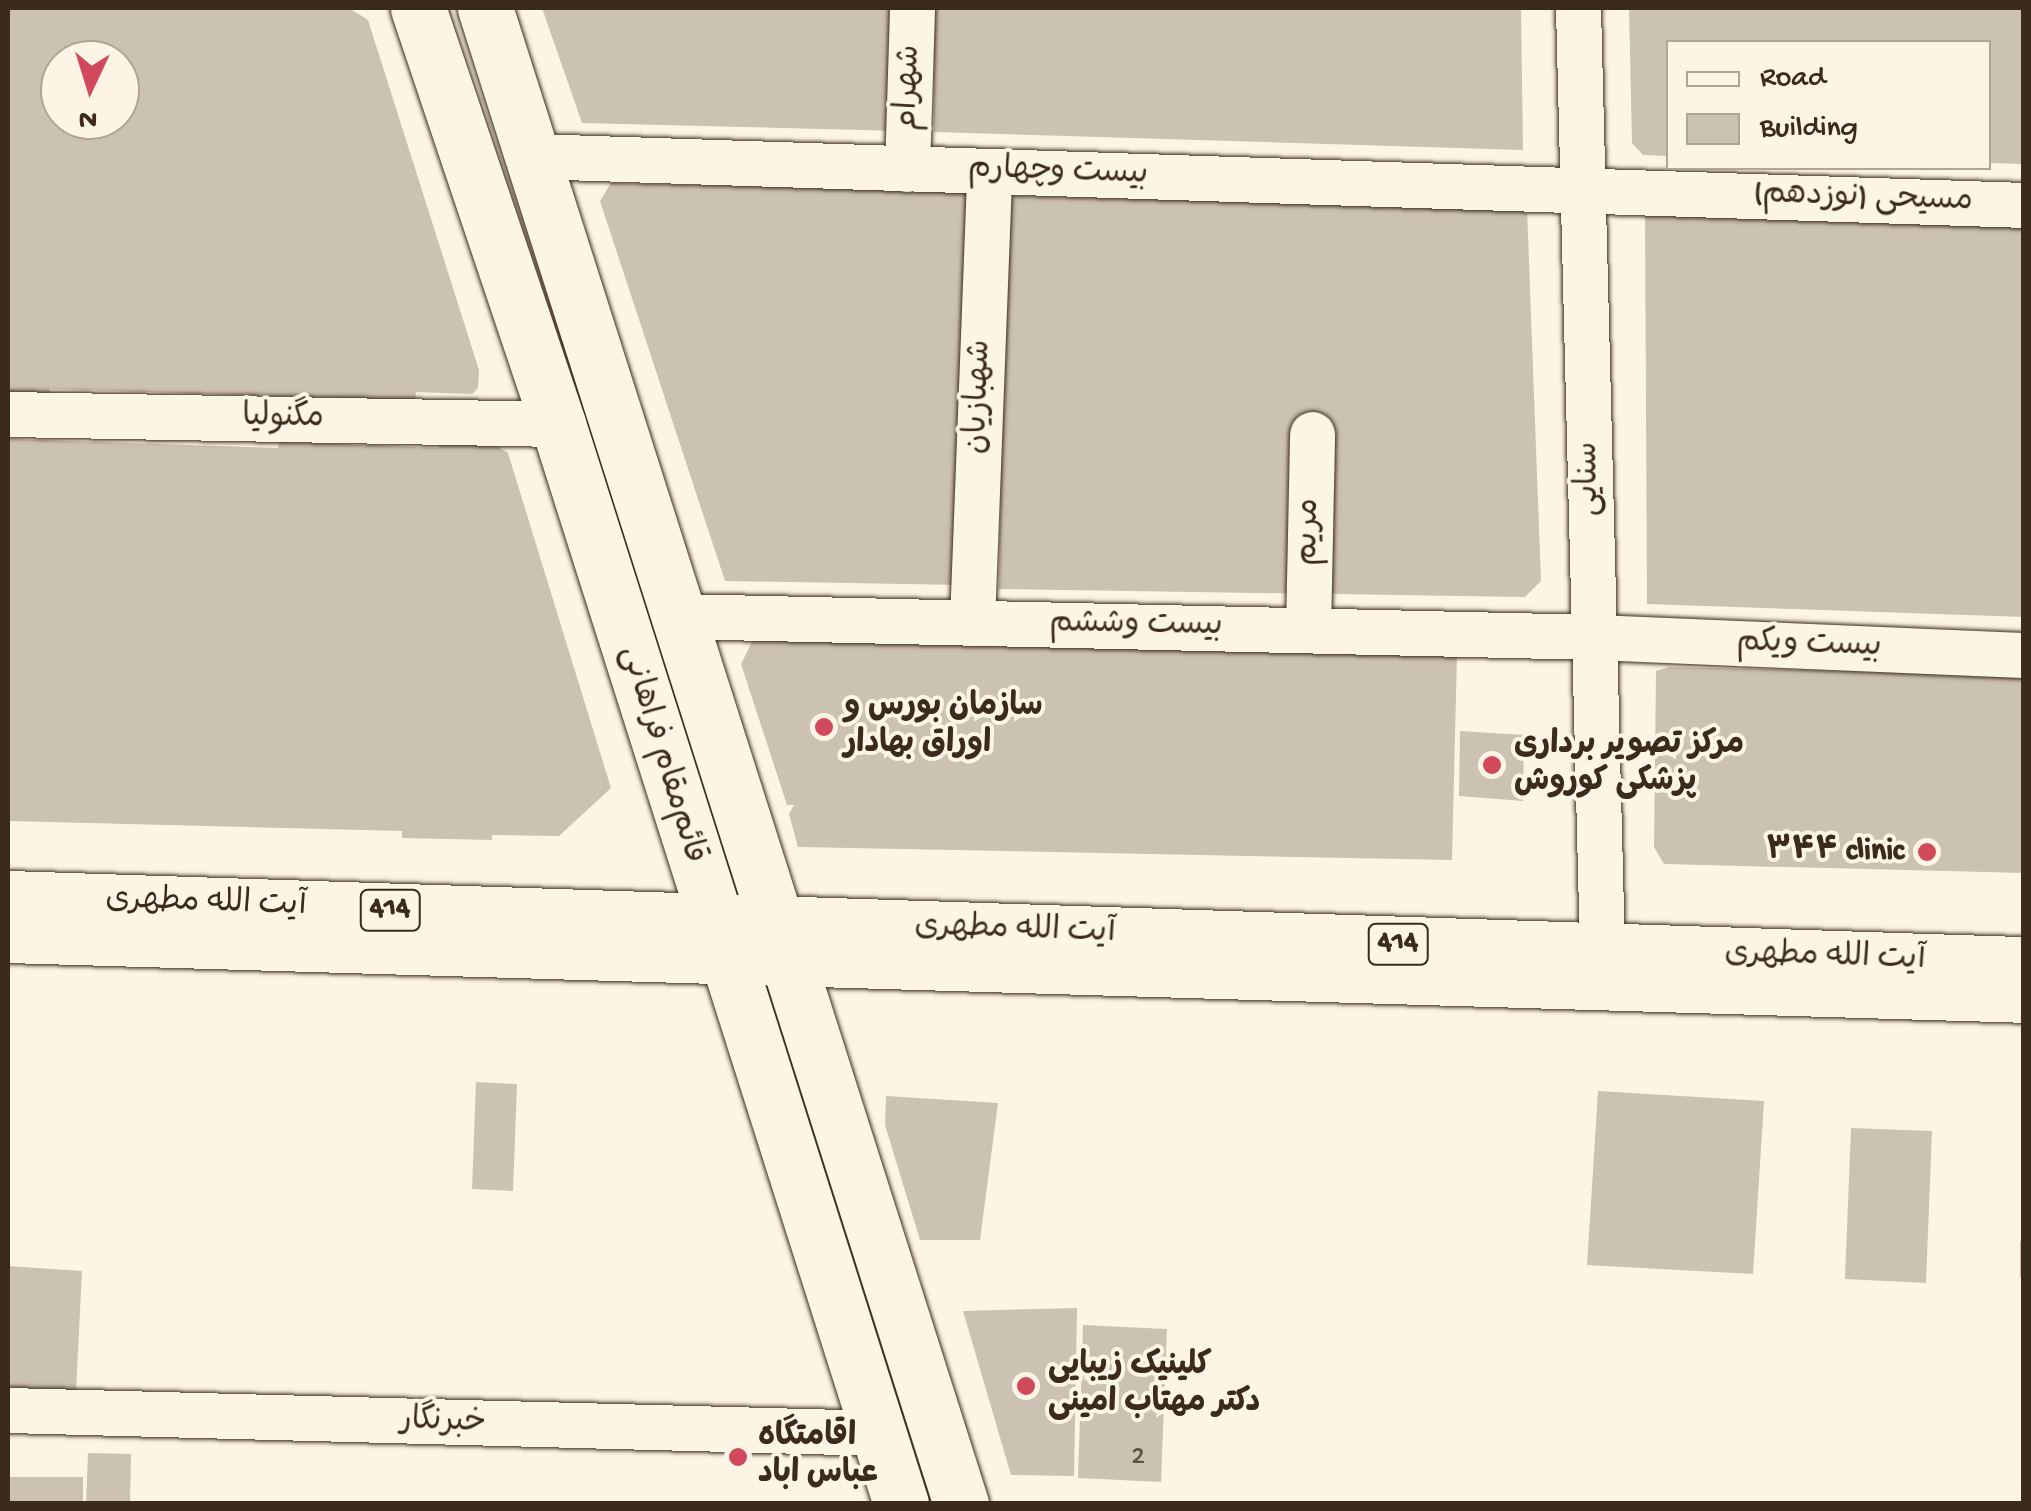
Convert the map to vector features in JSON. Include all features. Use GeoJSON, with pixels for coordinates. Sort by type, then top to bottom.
{"type":"FeatureCollection","features":[{"type":"Feature","properties":{"kind":"main road","name":"قائم‌مقام فراهانی"},"geometry":{"type":"LineString","coordinates":[[418,8],[558,424],[901,1504]]}},
{"type":"Feature","properties":{"kind":"main road","name":"قائم‌مقام فراهانی"},"geometry":{"type":"LineString","coordinates":[[485,8],[961,1504]]}},
{"type":"Feature","properties":{"kind":"main road","name":"آیت الله مطهری"},"geometry":{"type":"LineString","coordinates":[[8,898],[780,943],[1602,950],[2024,964]]}},
{"type":"Feature","properties":{"kind":"street","name":"شهرام"},"geometry":{"type":"LineString","coordinates":[[908,168],[912,8]]}},
{"type":"Feature","properties":{"kind":"street","name":"سنایی"},"geometry":{"type":"LineString","coordinates":[[1578,8],[1602,950]]}},
{"type":"Feature","properties":{"kind":"street","name":"بیست وچهارم"},"geometry":{"type":"LineString","coordinates":[[533,156],[1583,190]]}},
{"type":"Feature","properties":{"kind":"street","name":"شهبازیان"},"geometry":{"type":"LineString","coordinates":[[972,622],[989,171]]}},
{"type":"Feature","properties":{"kind":"street","name":"مسیحی (نوزدهم)"},"geometry":{"type":"LineString","coordinates":[[1583,190],[2024,205]]}},
{"type":"Feature","properties":{"kind":"street","name":"مگنولیا"},"geometry":{"type":"LineString","coordinates":[[8,414],[558,424]]}},
{"type":"Feature","properties":{"kind":"street","name":"مریم"},"geometry":{"type":"LineString","coordinates":[[1308,630],[1312,434]]}},
{"type":"Feature","properties":{"kind":"street","name":"بیست وششم"},"geometry":{"type":"LineString","coordinates":[[678,616],[1594,637]]}},
{"type":"Feature","properties":{"kind":"street","name":"بیست ویکم"},"geometry":{"type":"LineString","coordinates":[[1594,637],[2024,654]]}},
{"type":"Feature","properties":{"kind":"street"},"geometry":{"type":"LineString","coordinates":[[8,940],[721,941]]}},
{"type":"Feature","properties":{"kind":"street"},"geometry":{"type":"LineString","coordinates":[[780,943],[2024,1000]]}},
{"type":"Feature","properties":{"kind":"street","name":"خبرنگار"},"geometry":{"type":"LineString","coordinates":[[8,1410],[878,1433]]}},
{"type":"Feature","properties":{"kind":"building"},"geometry":{"type":"Polygon","coordinates":[[[8,8],[349,8],[368,20],[479,370],[478,388],[472,394],[416,392],[415,400],[50,389],[50,399],[8,398],[8,8]]]}},
{"type":"Feature","properties":{"kind":"building"},"geometry":{"type":"Polygon","coordinates":[[[542,8],[905,8],[902,131],[582,123],[542,8]]]}},
{"type":"Feature","properties":{"kind":"building"},"geometry":{"type":"Polygon","coordinates":[[[934,8],[1521,8],[1523,150],[934,132],[934,8]]]}},
{"type":"Feature","properties":{"kind":"building"},"geometry":{"type":"Polygon","coordinates":[[[1629,8],[2024,8],[2024,164],[1991,163],[1991,40],[1666,40],[1666,156],[1643,155],[1632,143],[1629,8]]]}},
{"type":"Feature","properties":{"kind":"building"},"geometry":{"type":"Polygon","coordinates":[[[611,183],[973,191],[962,585],[725,581],[600,201],[611,183]]]}},
{"type":"Feature","properties":{"kind":"building"},"geometry":{"type":"Polygon","coordinates":[[[1015,196],[1527,208],[1541,581],[1525,597],[999,589],[1005,206],[1015,196]]]}},
{"type":"Feature","properties":{"kind":"building"},"geometry":{"type":"Polygon","coordinates":[[[1645,212],[2024,223],[2024,617],[1647,604],[1645,212]]]}},
{"type":"Feature","properties":{"kind":"building"},"geometry":{"type":"Polygon","coordinates":[[[8,439],[278,448],[279,442],[439,448],[437,442],[492,443],[508,453],[611,788],[559,836],[492,835],[492,840],[402,838],[402,831],[8,821],[8,439]]]}},
{"type":"Feature","properties":{"kind":"building"},"geometry":{"type":"Polygon","coordinates":[[[756,634],[1457,655],[1452,860],[798,847],[789,814],[794,805],[787,805],[741,664],[756,634]]]}},
{"type":"Feature","properties":{"kind":"building"},"geometry":{"type":"Polygon","coordinates":[[[1669,667],[2024,675],[2024,873],[1664,864],[1654,847],[1656,671],[1669,667]]]}},
{"type":"Feature","properties":{"kind":"building","name":"مرکز تصویر برداری پزشکی کوروش"},"geometry":{"type":"Polygon","coordinates":[[[1460,731],[1524,735],[1523,801],[1459,796],[1460,731]]]}},
{"type":"Feature","properties":{"kind":"building"},"geometry":{"type":"Polygon","coordinates":[[[476,1082],[517,1084],[513,1191],[472,1189],[476,1082]]]}},
{"type":"Feature","properties":{"kind":"building"},"geometry":{"type":"Polygon","coordinates":[[[1598,1091],[1764,1101],[1753,1274],[1587,1265],[1598,1091]]]}},
{"type":"Feature","properties":{"kind":"building"},"geometry":{"type":"Polygon","coordinates":[[[886,1096],[998,1103],[980,1240],[920,1240],[885,1125],[886,1096]]]}},
{"type":"Feature","properties":{"kind":"building"},"geometry":{"type":"Polygon","coordinates":[[[1851,1128],[1932,1131],[1926,1283],[1845,1279],[1851,1128]]]}},
{"type":"Feature","properties":{"kind":"building"},"geometry":{"type":"Polygon","coordinates":[[[2020,1241],[2024,1241],[2024,1277],[2020,1277],[2020,1241]]]}},
{"type":"Feature","properties":{"kind":"building"},"geometry":{"type":"Polygon","coordinates":[[[8,1266],[82,1271],[76,1391],[8,1387],[8,1266]]]}},
{"type":"Feature","properties":{"kind":"building"},"geometry":{"type":"Polygon","coordinates":[[[1077,1308],[1074,1476],[1011,1475],[963,1311],[1077,1308]]]}},
{"type":"Feature","properties":{"kind":"building"},"geometry":{"type":"Polygon","coordinates":[[[1083,1325],[1167,1329],[1161,1482],[1078,1478],[1083,1325]]]}},
{"type":"Feature","properties":{"kind":"building"},"geometry":{"type":"Polygon","coordinates":[[[88,1453],[131,1454],[130,1504],[86,1504],[88,1453]]]}},
{"type":"Feature","properties":{"kind":"building"},"geometry":{"type":"Polygon","coordinates":[[[8,1477],[83,1477],[83,1504],[8,1504],[8,1477]]]}},
{"type":"Feature","properties":{"kind":"place","name":"سازمان بورس و اوراق بهادار"},"geometry":{"type":"Point","coordinates":[824,727]}},
{"type":"Feature","properties":{"kind":"place","name":"مرکز تصویر برداری پزشکی کوروش"},"geometry":{"type":"Point","coordinates":[1492,765]}},
{"type":"Feature","properties":{"kind":"place","name":"۳۴۴ clinic"},"geometry":{"type":"Point","coordinates":[1927,852]}},
{"type":"Feature","properties":{"kind":"place","name":"کلینیک زیبایی دکتر مهتاب امینی"},"geometry":{"type":"Point","coordinates":[1026,1386]}},
{"type":"Feature","properties":{"kind":"place","name":"اقامتگاه عباس اباد"},"geometry":{"type":"Point","coordinates":[738,1457]}}]}
